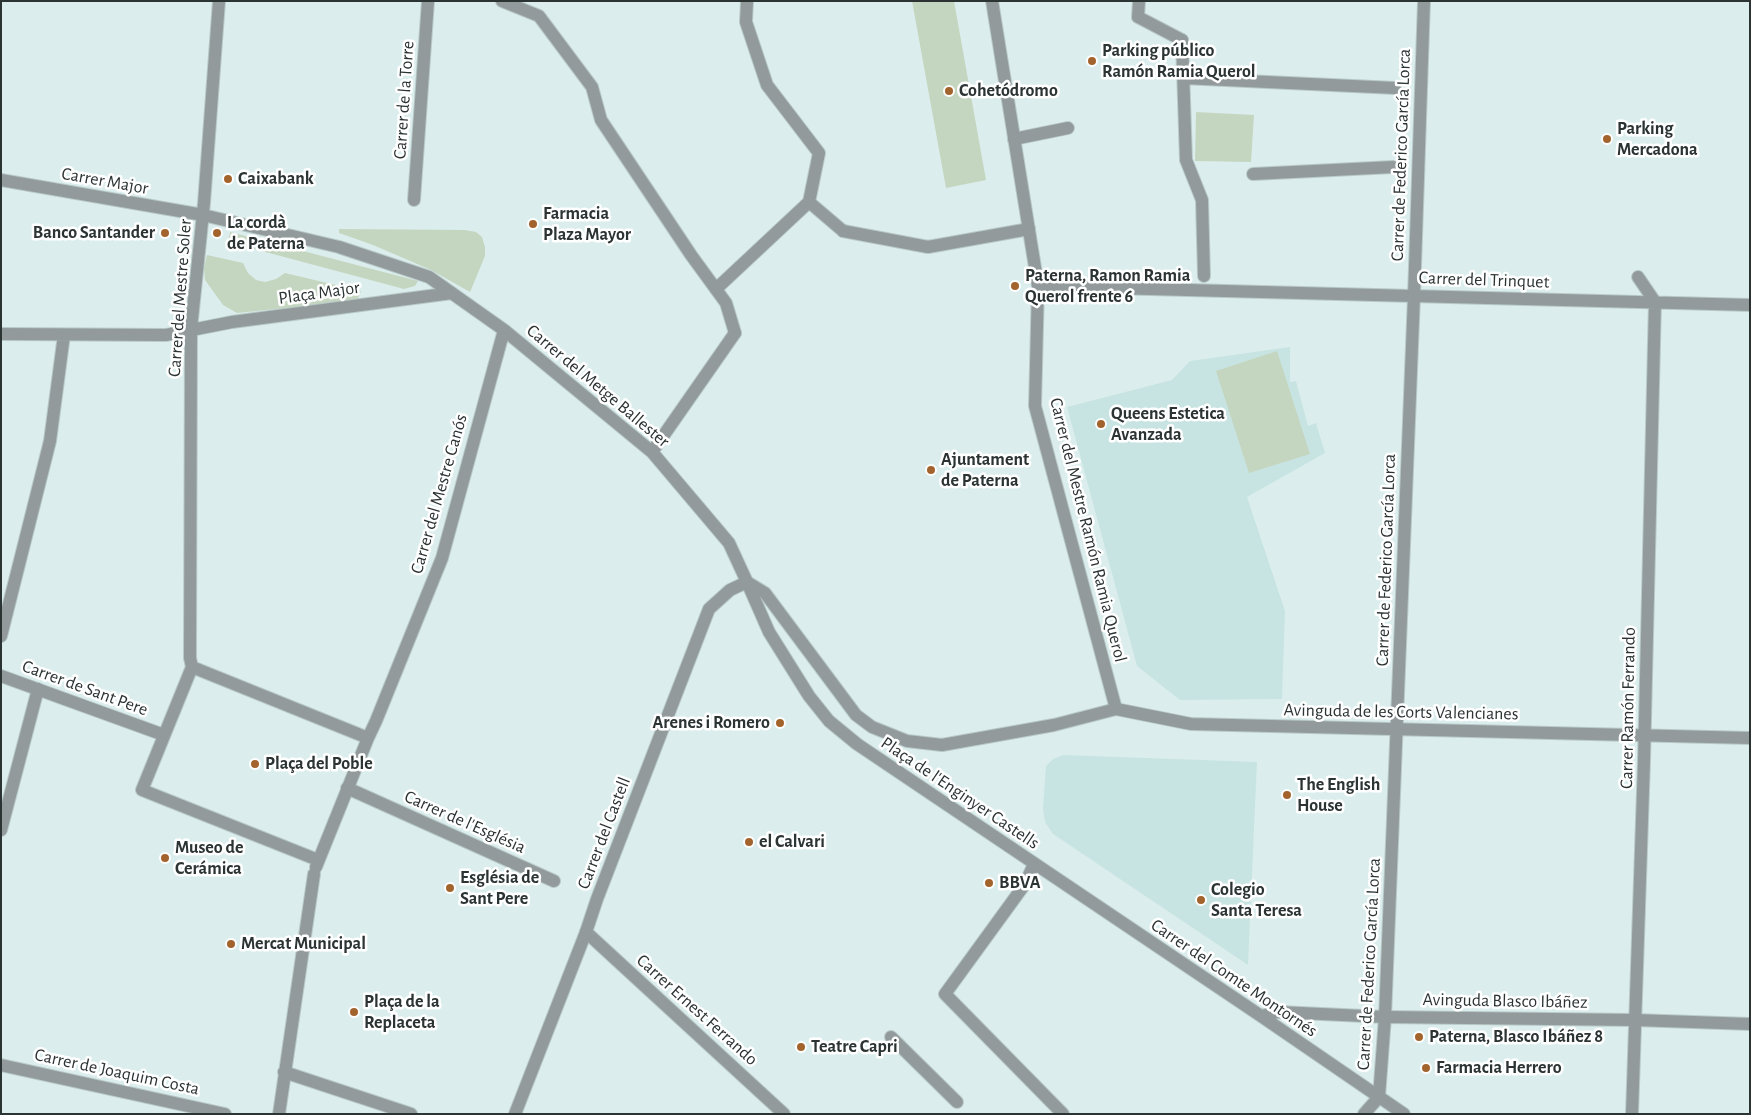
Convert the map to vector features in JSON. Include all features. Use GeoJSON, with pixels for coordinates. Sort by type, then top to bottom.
{"type":"FeatureCollection","features":[{"type":"Feature","properties":{"kind":"street","name":"Carrer del Mestre Soler"},"geometry":{"type":"LineString","coordinates":[[191,662],[191,329],[203,215],[219,1]]}},
{"type":"Feature","properties":{"kind":"street","name":"Carrer de la Torre"},"geometry":{"type":"LineString","coordinates":[[414,200],[428,1]]}},
{"type":"Feature","properties":{"kind":"street"},"geometry":{"type":"LineString","coordinates":[[502,1],[539,16],[592,87],[601,120],[691,255],[726,303],[735,333],[652,452]]}},
{"type":"Feature","properties":{"kind":"street"},"geometry":{"type":"LineString","coordinates":[[716,289],[809,202],[819,152],[767,85],[746,22],[747,1]]}},
{"type":"Feature","properties":{"kind":"street","name":"Carrer del Mestre Ramón Ramia Querol"},"geometry":{"type":"LineString","coordinates":[[992,1],[1038,286],[1035,406],[1116,709]]}},
{"type":"Feature","properties":{"kind":"street"},"geometry":{"type":"LineString","coordinates":[[1139,1],[1138,17],[1182,40],[1186,160],[1202,200],[1204,276]]}},
{"type":"Feature","properties":{"kind":"street","name":"Carrer de Federico García Lorca"},"geometry":{"type":"LineString","coordinates":[[1379,1098],[1385,1017],[1397,730],[1424,1]]}},
{"type":"Feature","properties":{"kind":"street"},"geometry":{"type":"LineString","coordinates":[[1183,78],[1396,88]]}},
{"type":"Feature","properties":{"kind":"street"},"geometry":{"type":"LineString","coordinates":[[1014,139],[1068,128]]}},
{"type":"Feature","properties":{"kind":"street"},"geometry":{"type":"LineString","coordinates":[[1253,174],[1393,167]]}},
{"type":"Feature","properties":{"kind":"street","name":"Carrer Major"},"geometry":{"type":"LineString","coordinates":[[1,180],[203,215]]}},
{"type":"Feature","properties":{"kind":"street"},"geometry":{"type":"LineString","coordinates":[[809,202],[843,231],[928,247],[1029,229]]}},
{"type":"Feature","properties":{"kind":"street","name":"Plaça Major"},"geometry":{"type":"LineString","coordinates":[[203,215],[339,247],[429,277],[489,319]]}},
{"type":"Feature","properties":{"kind":"street"},"geometry":{"type":"LineString","coordinates":[[1638,277],[1655,302]]}},
{"type":"Feature","properties":{"kind":"street","name":"Carrer del Trinquet"},"geometry":{"type":"LineString","coordinates":[[1038,286],[1750,305]]}},
{"type":"Feature","properties":{"kind":"street","name":"Plaça Major"},"geometry":{"type":"LineString","coordinates":[[1,334],[166,335],[232,322],[452,293]]}},
{"type":"Feature","properties":{"kind":"street","name":"Carrer Ramón Ferrando"},"geometry":{"type":"LineString","coordinates":[[1632,1114],[1645,736],[1655,302]]}},
{"type":"Feature","properties":{"kind":"street","name":"Carrer del Metge Ballester"},"geometry":{"type":"LineString","coordinates":[[489,319],[652,452],[728,542],[769,632],[809,696],[829,721],[856,744]]}},
{"type":"Feature","properties":{"kind":"street","name":"Carrer del Mestre Canós"},"geometry":{"type":"LineString","coordinates":[[368,738],[442,558],[504,330]]}},
{"type":"Feature","properties":{"kind":"street"},"geometry":{"type":"LineString","coordinates":[[1,636],[50,441],[64,335]]}},
{"type":"Feature","properties":{"kind":"street","name":"Carrer del Metge Ballester"},"geometry":{"type":"LineString","coordinates":[[747,582],[765,593],[856,715],[872,727]]}},
{"type":"Feature","properties":{"kind":"street","name":"Carrer del Castell"},"geometry":{"type":"LineString","coordinates":[[515,1114],[709,609],[730,590],[747,582]]}},
{"type":"Feature","properties":{"kind":"street"},"geometry":{"type":"LineString","coordinates":[[279,1114],[314,874],[368,738],[191,662],[161,733],[142,790],[318,860]]}},
{"type":"Feature","properties":{"kind":"street","name":"Carrer de Sant Pere"},"geometry":{"type":"LineString","coordinates":[[1,676],[161,733]]}},
{"type":"Feature","properties":{"kind":"street"},"geometry":{"type":"LineString","coordinates":[[1,830],[38,689]]}},
{"type":"Feature","properties":{"kind":"street","name":"Avinguda de les Corts Valencianes"},"geometry":{"type":"LineString","coordinates":[[1054,725],[1116,709],[1191,724],[1750,738]]}},
{"type":"Feature","properties":{"kind":"street","name":"Plaça de l'Enginyer Castells"},"geometry":{"type":"LineString","coordinates":[[872,727],[907,741],[942,745],[1054,725]]}},
{"type":"Feature","properties":{"kind":"street","name":"Plaça de l'Enginyer Castells"},"geometry":{"type":"LineString","coordinates":[[856,744],[1039,868]]}},
{"type":"Feature","properties":{"kind":"street","name":"Carrer de l'Església"},"geometry":{"type":"LineString","coordinates":[[348,788],[554,881]]}},
{"type":"Feature","properties":{"kind":"street"},"geometry":{"type":"LineString","coordinates":[[1039,868],[1025,884],[945,994],[1063,1114]]}},
{"type":"Feature","properties":{"kind":"street","name":"Carrer del Comte Montornés"},"geometry":{"type":"LineString","coordinates":[[1039,868],[1404,1114]]}},
{"type":"Feature","properties":{"kind":"street","name":"Carrer Ernest Ferrando"},"geometry":{"type":"LineString","coordinates":[[586,932],[784,1114]]}},
{"type":"Feature","properties":{"kind":"street","name":"Avinguda Blasco Ibáñez"},"geometry":{"type":"LineString","coordinates":[[1261,1016],[1279,1012],[1385,1017],[1635,1020],[1750,1024]]}},
{"type":"Feature","properties":{"kind":"street"},"geometry":{"type":"LineString","coordinates":[[891,1037],[957,1102]]}},
{"type":"Feature","properties":{"kind":"street","name":"Carrer de Joaquim Costa"},"geometry":{"type":"LineString","coordinates":[[1,1064],[225,1114]]}},
{"type":"Feature","properties":{"kind":"street"},"geometry":{"type":"LineString","coordinates":[[284,1072],[411,1114]]}},
{"type":"Feature","properties":{"kind":"street"},"geometry":{"type":"LineString","coordinates":[[1364,1114],[1379,1098]]}},
{"type":"Feature","properties":{"kind":"shaded area"},"geometry":{"type":"Polygon","coordinates":[[[1290,347],[1290,382],[1296,381],[1308,426],[1316,423],[1325,453],[1247,497],[1285,611],[1282,699],[1180,700],[1137,666],[1067,407],[1172,380],[1190,361],[1290,347]]]}},
{"type":"Feature","properties":{"kind":"shaded area","name":"Colegio Santa Teresa"},"geometry":{"type":"Polygon","coordinates":[[[1063,755],[1257,762],[1248,965],[1053,834],[1045,822],[1043,808],[1046,766],[1053,759],[1063,755]]]}},
{"type":"Feature","properties":{"kind":"green space","name":"Cohetódromo"},"geometry":{"type":"Polygon","coordinates":[[[912,1],[954,1],[986,180],[946,188],[912,1]]]}},
{"type":"Feature","properties":{"kind":"green space"},"geometry":{"type":"Polygon","coordinates":[[[1196,112],[1254,115],[1251,162],[1195,161],[1196,112]]]}},
{"type":"Feature","properties":{"kind":"green space"},"geometry":{"type":"Polygon","coordinates":[[[339,229],[465,230],[476,232],[482,237],[485,256],[470,292],[431,270],[373,245],[339,233],[339,229]]]}},
{"type":"Feature","properties":{"kind":"green space"},"geometry":{"type":"Polygon","coordinates":[[[230,232],[418,281],[415,286],[404,289],[228,242],[230,232]]]}},
{"type":"Feature","properties":{"kind":"green space"},"geometry":{"type":"Polygon","coordinates":[[[207,255],[243,263],[248,273],[256,280],[265,282],[276,279],[285,273],[361,291],[357,301],[237,313],[223,305],[205,280],[204,268],[207,255]]]}},
{"type":"Feature","properties":{"kind":"green space"},"geometry":{"type":"Polygon","coordinates":[[[1277,351],[1310,454],[1249,473],[1216,371],[1277,351]]]}},
{"type":"Feature","properties":{"kind":"place","name":"Parking público Ramón Ramia Querol"},"geometry":{"type":"Point","coordinates":[1092,61]}},
{"type":"Feature","properties":{"kind":"place","name":"Cohetódromo"},"geometry":{"type":"Point","coordinates":[949,91]}},
{"type":"Feature","properties":{"kind":"place","name":"Parking Mercadona"},"geometry":{"type":"Point","coordinates":[1607,139]}},
{"type":"Feature","properties":{"kind":"place","name":"Caixabank"},"geometry":{"type":"Point","coordinates":[228,179]}},
{"type":"Feature","properties":{"kind":"place","name":"Farmacia Plaza Mayor"},"geometry":{"type":"Point","coordinates":[533,224]}},
{"type":"Feature","properties":{"kind":"place","name":"Banco Santander"},"geometry":{"type":"Point","coordinates":[165,233]}},
{"type":"Feature","properties":{"kind":"place","name":"La cordà de Paterna"},"geometry":{"type":"Point","coordinates":[217,233]}},
{"type":"Feature","properties":{"kind":"place","name":"Paterna, Ramon Ramia Querol frente 6"},"geometry":{"type":"Point","coordinates":[1015,286]}},
{"type":"Feature","properties":{"kind":"place","name":"Queens Estetica Avanzada"},"geometry":{"type":"Point","coordinates":[1101,424]}},
{"type":"Feature","properties":{"kind":"place","name":"Ajuntament de Paterna"},"geometry":{"type":"Point","coordinates":[931,470]}},
{"type":"Feature","properties":{"kind":"place","name":"Arenes i Romero"},"geometry":{"type":"Point","coordinates":[780,723]}},
{"type":"Feature","properties":{"kind":"place","name":"Plaça del Poble"},"geometry":{"type":"Point","coordinates":[255,764]}},
{"type":"Feature","properties":{"kind":"place","name":"The English House"},"geometry":{"type":"Point","coordinates":[1287,795]}},
{"type":"Feature","properties":{"kind":"place","name":"el Calvari"},"geometry":{"type":"Point","coordinates":[749,842]}},
{"type":"Feature","properties":{"kind":"place","name":"Museo de Cerámica"},"geometry":{"type":"Point","coordinates":[165,858]}},
{"type":"Feature","properties":{"kind":"place","name":"BBVA"},"geometry":{"type":"Point","coordinates":[989,883]}},
{"type":"Feature","properties":{"kind":"place","name":"Església de Sant Pere"},"geometry":{"type":"Point","coordinates":[450,888]}},
{"type":"Feature","properties":{"kind":"place","name":"Colegio Santa Teresa"},"geometry":{"type":"Point","coordinates":[1201,900]}},
{"type":"Feature","properties":{"kind":"place","name":"Mercat Municipal"},"geometry":{"type":"Point","coordinates":[231,944]}},
{"type":"Feature","properties":{"kind":"place","name":"Plaça de la Replaceta"},"geometry":{"type":"Point","coordinates":[354,1012]}},
{"type":"Feature","properties":{"kind":"place","name":"Paterna, Blasco Ibáñez 8"},"geometry":{"type":"Point","coordinates":[1419,1037]}},
{"type":"Feature","properties":{"kind":"place","name":"Teatre Capri"},"geometry":{"type":"Point","coordinates":[801,1047]}},
{"type":"Feature","properties":{"kind":"place","name":"Farmacia Herrero"},"geometry":{"type":"Point","coordinates":[1426,1068]}}]}
